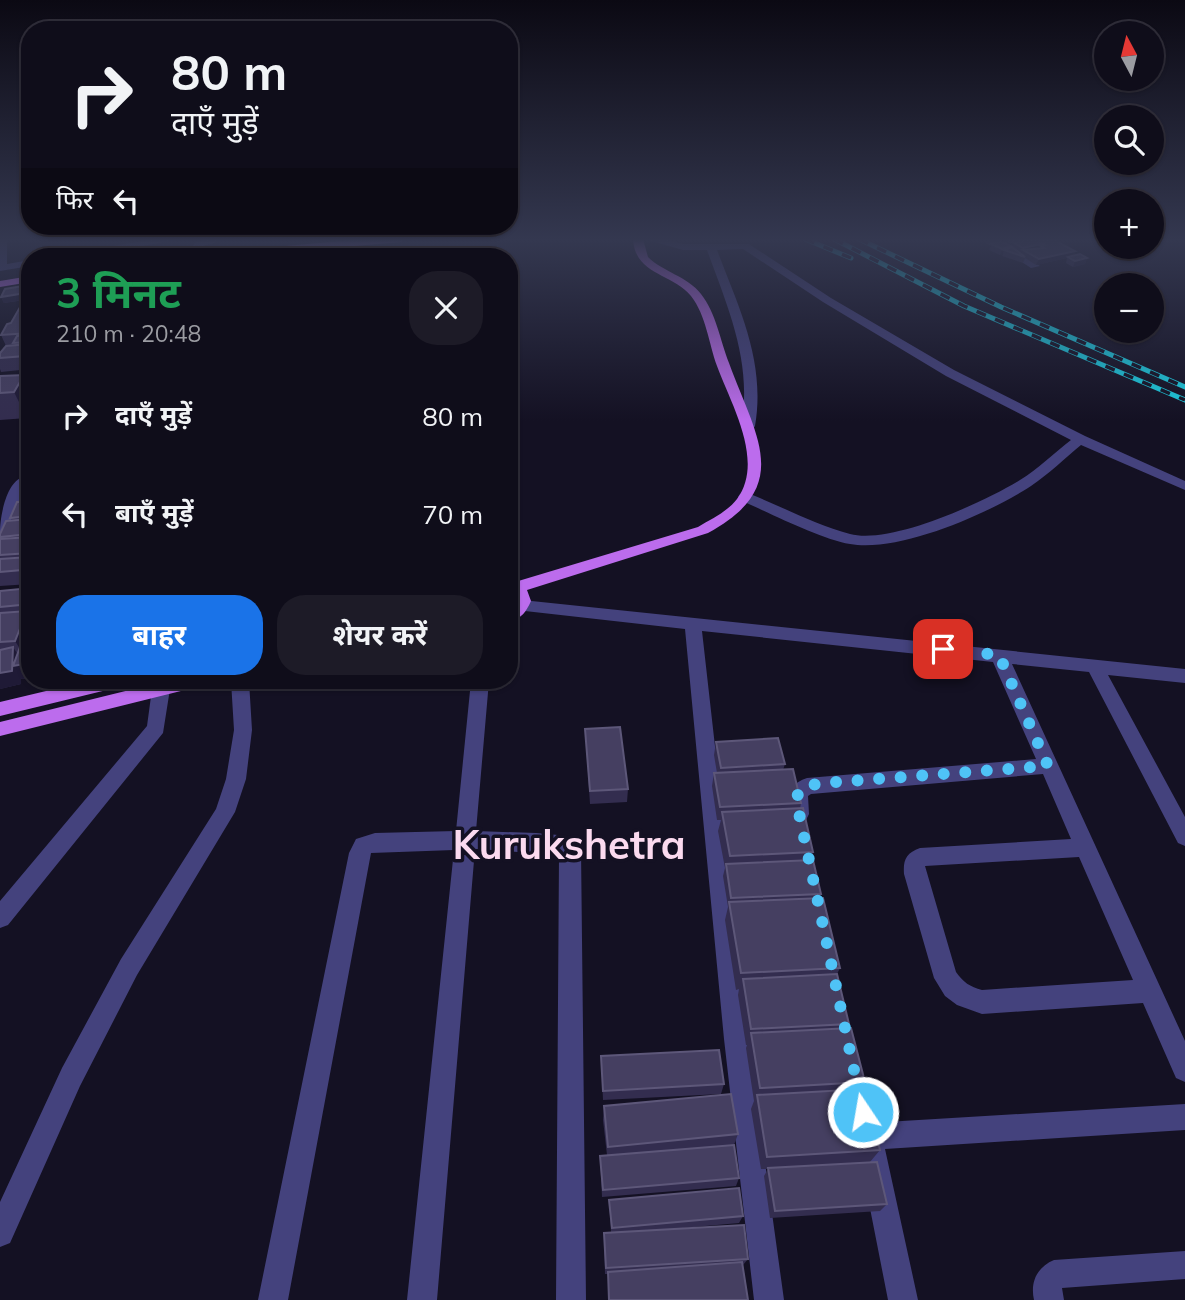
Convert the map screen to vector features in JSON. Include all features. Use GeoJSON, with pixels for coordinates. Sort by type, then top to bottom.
{"type":"FeatureCollection","features":[{"type":"Feature","properties":{"kind":"main road"},"geometry":{"type":"LineString","coordinates":[[518,585],[703,530],[729,516],[745,497],[755,461],[748,426],[697,300]]}},
{"type":"Feature","properties":{"kind":"main road"},"geometry":{"type":"LineString","coordinates":[[518,592],[523,596],[518,607]]}},
{"type":"Feature","properties":{"kind":"main road"},"geometry":{"type":"LineString","coordinates":[[0,709],[80,689]]}},
{"type":"Feature","properties":{"kind":"main road"},"geometry":{"type":"LineString","coordinates":[[0,729],[161,689]]}},
{"type":"Feature","properties":{"kind":"street"},"geometry":{"type":"LineString","coordinates":[[729,300],[744,341],[753,383],[753,408],[748,426]]}},
{"type":"Feature","properties":{"kind":"street"},"geometry":{"type":"LineString","coordinates":[[829,300],[889,338],[1080,439],[1185,486]]}},
{"type":"Feature","properties":{"kind":"street"},"geometry":{"type":"LineString","coordinates":[[745,497],[847,539],[869,542],[895,538],[978,509],[1027,482],[1080,439]]}},
{"type":"Feature","properties":{"kind":"street"},"geometry":{"type":"LineString","coordinates":[[0,527],[21,485]]}},
{"type":"Feature","properties":{"kind":"street"},"geometry":{"type":"LineString","coordinates":[[518,611],[692,623],[1185,676]]}},
{"type":"Feature","properties":{"kind":"street"},"geometry":{"type":"LineString","coordinates":[[692,623],[736,1039],[769,1300]]}},
{"type":"Feature","properties":{"kind":"street"},"geometry":{"type":"LineString","coordinates":[[999,655],[1185,1069]]}},
{"type":"Feature","properties":{"kind":"street"},"geometry":{"type":"LineString","coordinates":[[1094,665],[1185,837]]}},
{"type":"Feature","properties":{"kind":"street"},"geometry":{"type":"LineString","coordinates":[[0,918],[156,728],[161,689]]}},
{"type":"Feature","properties":{"kind":"street"},"geometry":{"type":"LineString","coordinates":[[0,1233],[71,1077],[129,967],[225,812],[236,779],[243,730],[240,689]]}},
{"type":"Feature","properties":{"kind":"street"},"geometry":{"type":"LineString","coordinates":[[422,1300],[479,689]]}},
{"type":"Feature","properties":{"kind":"street"},"geometry":{"type":"LineString","coordinates":[[803,830],[797,804],[798,792],[807,786],[1048,766]]}},
{"type":"Feature","properties":{"kind":"street"},"geometry":{"type":"LineString","coordinates":[[273,1300],[359,853],[363,846],[375,842],[466,841],[553,842],[570,849],[571,1300]]}},
{"type":"Feature","properties":{"kind":"street"},"geometry":{"type":"LineString","coordinates":[[1084,848],[920,857],[914,863],[915,874],[946,978],[953,990],[966,998],[982,1002],[1150,991]]}},
{"type":"Feature","properties":{"kind":"street"},"geometry":{"type":"LineString","coordinates":[[863,1111],[903,1300]]}},
{"type":"Feature","properties":{"kind":"street"},"geometry":{"type":"LineString","coordinates":[[869,1137],[1185,1117]]}},
{"type":"Feature","properties":{"kind":"street"},"geometry":{"type":"LineString","coordinates":[[1049,1300],[1046,1287],[1054,1274],[1185,1265]]}},
{"type":"Feature","properties":{"kind":"building"},"geometry":{"type":"Polygon","coordinates":[[[21,306],[21,334],[1,335],[7,324],[11,323],[21,306]]]}},
{"type":"Feature","properties":{"kind":"building"},"geometry":{"type":"Polygon","coordinates":[[[17,336],[21,336],[21,343],[13,343],[17,336]]]}},
{"type":"Feature","properties":{"kind":"building"},"geometry":{"type":"Polygon","coordinates":[[[21,345],[21,356],[0,358],[0,353],[6,346],[21,345]]]}},
{"type":"Feature","properties":{"kind":"building"},"geometry":{"type":"Polygon","coordinates":[[[21,375],[21,380],[14,392],[0,393],[0,376],[21,375]]]}},
{"type":"Feature","properties":{"kind":"building"},"geometry":{"type":"Polygon","coordinates":[[[17,502],[21,502],[21,517],[10,518],[17,502]]]}},
{"type":"Feature","properties":{"kind":"building"},"geometry":{"type":"Polygon","coordinates":[[[21,520],[21,535],[0,537],[6,521],[21,520]]]}},
{"type":"Feature","properties":{"kind":"building"},"geometry":{"type":"Polygon","coordinates":[[[21,538],[21,554],[0,555],[0,539],[21,538]]]}},
{"type":"Feature","properties":{"kind":"building"},"geometry":{"type":"Polygon","coordinates":[[[21,558],[21,570],[0,572],[0,559],[21,558]]]}},
{"type":"Feature","properties":{"kind":"building"},"geometry":{"type":"Polygon","coordinates":[[[21,589],[21,605],[0,607],[0,591],[21,589]]]}},
{"type":"Feature","properties":{"kind":"building"},"geometry":{"type":"Polygon","coordinates":[[[21,611],[21,626],[15,641],[0,642],[0,613],[21,611]]]}},
{"type":"Feature","properties":{"kind":"building"},"geometry":{"type":"Polygon","coordinates":[[[21,644],[21,665],[13,666],[21,644]]]}},
{"type":"Feature","properties":{"kind":"building"},"geometry":{"type":"Polygon","coordinates":[[[13,647],[12,671],[0,673],[0,650],[13,647]]]}},
{"type":"Feature","properties":{"kind":"building"},"geometry":{"type":"Polygon","coordinates":[[[620,727],[628,789],[590,791],[585,729],[620,727]]]}},
{"type":"Feature","properties":{"kind":"building"},"geometry":{"type":"Polygon","coordinates":[[[778,738],[785,764],[721,768],[716,742],[778,738]]]}},
{"type":"Feature","properties":{"kind":"building"},"geometry":{"type":"Polygon","coordinates":[[[793,769],[801,803],[720,807],[714,773],[793,769]]]}},
{"type":"Feature","properties":{"kind":"building"},"geometry":{"type":"Polygon","coordinates":[[[803,808],[813,852],[730,856],[722,812],[803,808]]]}},
{"type":"Feature","properties":{"kind":"building"},"geometry":{"type":"Polygon","coordinates":[[[813,860],[821,894],[731,898],[726,864],[813,860]]]}},
{"type":"Feature","properties":{"kind":"building"},"geometry":{"type":"Polygon","coordinates":[[[823,898],[840,968],[741,973],[729,902],[823,898]]]}},
{"type":"Feature","properties":{"kind":"building"},"geometry":{"type":"Polygon","coordinates":[[[837,974],[849,1024],[751,1029],[743,979],[837,974]]]}},
{"type":"Feature","properties":{"kind":"building"},"geometry":{"type":"Polygon","coordinates":[[[851,1028],[865,1082],[760,1088],[751,1033],[851,1028]]]}},
{"type":"Feature","properties":{"kind":"building"},"geometry":{"type":"Polygon","coordinates":[[[719,1050],[724,1084],[603,1091],[601,1056],[719,1050]]]}},
{"type":"Feature","properties":{"kind":"building"},"geometry":{"type":"Polygon","coordinates":[[[865,1089],[880,1150],[767,1157],[757,1095],[865,1089]]]}},
{"type":"Feature","properties":{"kind":"building"},"geometry":{"type":"Polygon","coordinates":[[[731,1094],[738,1134],[608,1147],[604,1106],[731,1094]]]}},
{"type":"Feature","properties":{"kind":"building"},"geometry":{"type":"Polygon","coordinates":[[[734,1145],[739,1178],[603,1190],[600,1156],[734,1145]]]}},
{"type":"Feature","properties":{"kind":"building"},"geometry":{"type":"Polygon","coordinates":[[[877,1162],[887,1204],[775,1211],[768,1168],[877,1162]]]}},
{"type":"Feature","properties":{"kind":"building"},"geometry":{"type":"Polygon","coordinates":[[[739,1188],[743,1216],[612,1228],[609,1200],[739,1188]]]}},
{"type":"Feature","properties":{"kind":"building"},"geometry":{"type":"Polygon","coordinates":[[[744,1225],[748,1259],[606,1268],[604,1233],[744,1225]]]}},
{"type":"Feature","properties":{"kind":"building"},"geometry":{"type":"Polygon","coordinates":[[[742,1262],[748,1300],[609,1300],[608,1272],[742,1262]]]}},
{"type":"Feature","properties":{"kind":"railway"},"geometry":{"type":"LineString","coordinates":[[952,300],[1185,400]]}},
{"type":"Feature","properties":{"kind":"railway"},"geometry":{"type":"LineString","coordinates":[[986,300],[1185,387]]}},
{"type":"Feature","properties":{"kind":"district","name":"Kurukshetra"},"geometry":{"type":"Point","coordinates":[569,844]}},
{"type":"Feature","properties":{"kind":"route"},"geometry":{"type":"LineString","coordinates":[[863,1112],[797,804],[798,792],[807,786],[823,783],[1048,766],[999,655],[943,649]]}}]}
